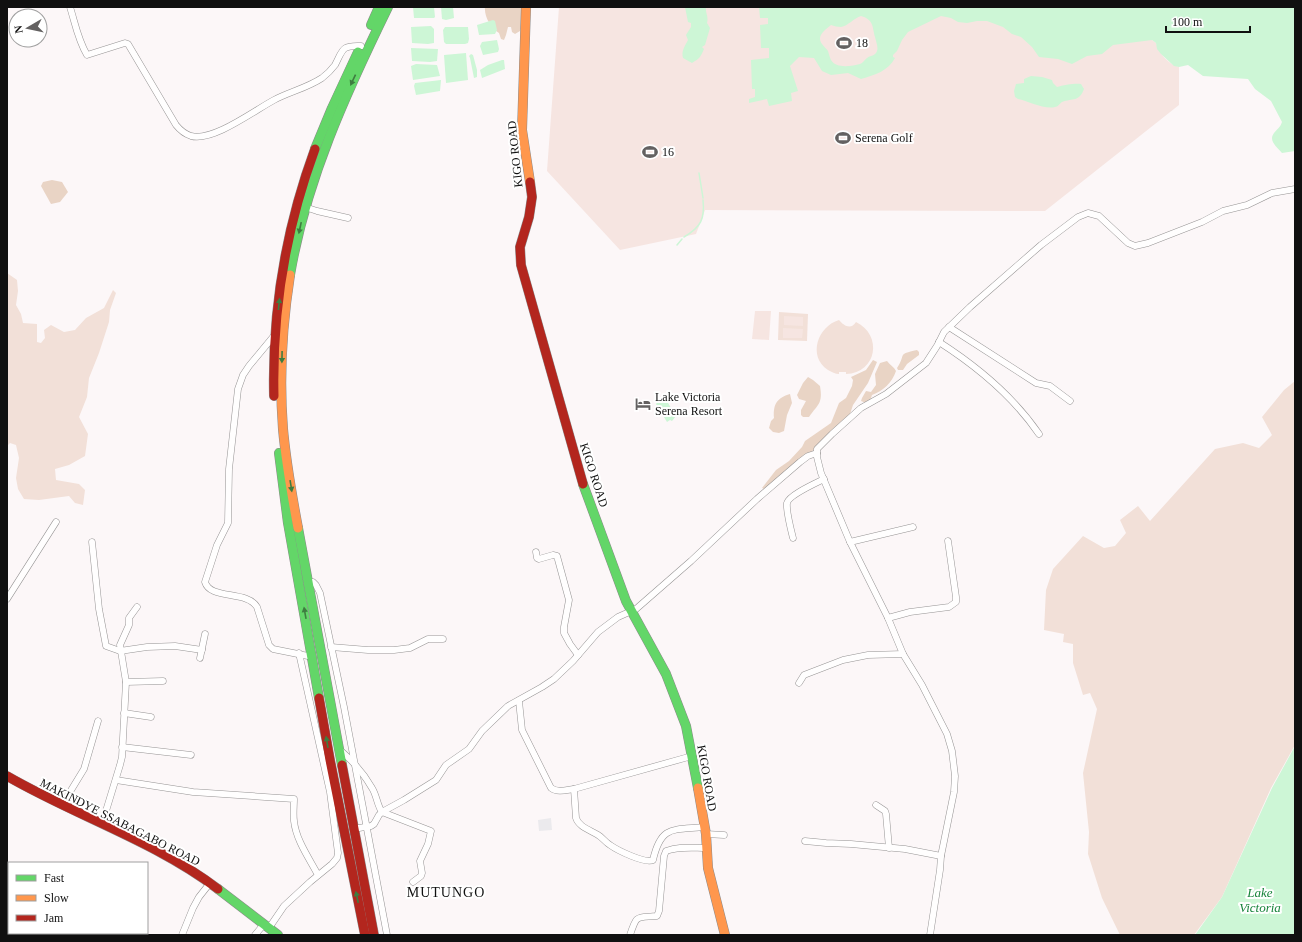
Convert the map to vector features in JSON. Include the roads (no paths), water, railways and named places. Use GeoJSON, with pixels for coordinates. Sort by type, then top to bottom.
{"type":"FeatureCollection","features":[{"type":"Feature","properties":{"kind":"main road"},"geometry":{"type":"LineString","coordinates":[[364,935],[330,760],[313,657],[288,523],[279,461],[274,392],[275,334],[284,268],[304,181],[336,98],[379,7]]}},
{"type":"Feature","properties":{"kind":"main road"},"geometry":{"type":"LineString","coordinates":[[374,935],[308,583],[287,459],[283,428],[281,387],[282,351],[287,294],[305,207],[324,150],[342,105],[388,7]]}},
{"type":"Feature","properties":{"kind":"main road","name":"KIGO ROAD"},"geometry":{"type":"LineString","coordinates":[[526,7],[522,130],[532,197],[530,217],[520,247],[521,264],[590,506],[631,611],[666,674],[686,726],[705,831],[708,868],[725,935]]}},
{"type":"Feature","properties":{"kind":"main road","name":"MAKINDYE SSABAGABO ROAD"},"geometry":{"type":"LineString","coordinates":[[7,776],[36,793],[149,847],[190,870],[210,882],[278,935]]}},
{"type":"Feature","properties":{"kind":"street"},"geometry":{"type":"LineString","coordinates":[[70,7],[80,40],[87,55],[124,43],[128,44],[176,125],[182,132],[198,137],[226,128],[275,99],[305,87],[322,78],[334,66],[344,48],[350,46],[361,46]]}},
{"type":"Feature","properties":{"kind":"street"},"geometry":{"type":"LineString","coordinates":[[930,935],[941,856],[954,792],[954,757],[947,734],[922,685],[903,654],[888,618],[850,542],[824,479],[817,449],[861,408],[886,394],[926,363],[936,349],[942,334],[949,327],[1041,245],[1078,217],[1088,213],[1099,216],[1128,243],[1135,246],[1148,243],[1202,222],[1223,211],[1247,205],[1272,193],[1295,189]]}},
{"type":"Feature","properties":{"kind":"street"},"geometry":{"type":"LineString","coordinates":[[305,207],[348,218]]}},
{"type":"Feature","properties":{"kind":"street"},"geometry":{"type":"LineString","coordinates":[[949,327],[1036,383],[1050,386],[1070,401]]}},
{"type":"Feature","properties":{"kind":"street"},"geometry":{"type":"LineString","coordinates":[[275,334],[249,366],[243,375],[238,389],[229,469],[228,523],[217,545],[205,582],[208,588],[218,593],[249,599],[252,601],[257,607],[271,648],[313,657]]}},
{"type":"Feature","properties":{"kind":"street"},"geometry":{"type":"LineString","coordinates":[[939,342],[962,357],[994,382],[1029,419],[1040,434]]}},
{"type":"Feature","properties":{"kind":"street"},"geometry":{"type":"LineString","coordinates":[[353,829],[367,828],[374,824],[382,812],[436,780],[446,765],[469,749],[487,726],[508,706],[519,701],[554,679],[598,632],[618,617],[636,608],[691,562],[757,499],[800,462],[808,456],[817,453]]}},
{"type":"Feature","properties":{"kind":"street"},"geometry":{"type":"LineString","coordinates":[[793,538],[788,501],[792,496],[824,479]]}},
{"type":"Feature","properties":{"kind":"street"},"geometry":{"type":"LineString","coordinates":[[7,599],[56,522]]}},
{"type":"Feature","properties":{"kind":"street"},"geometry":{"type":"LineString","coordinates":[[850,542],[913,527]]}},
{"type":"Feature","properties":{"kind":"street"},"geometry":{"type":"LineString","coordinates":[[888,618],[910,612],[949,607],[956,602],[948,541]]}},
{"type":"Feature","properties":{"kind":"street"},"geometry":{"type":"LineString","coordinates":[[92,542],[99,609],[106,646],[120,651],[147,647],[175,646],[202,650]]}},
{"type":"Feature","properties":{"kind":"street"},"geometry":{"type":"LineString","coordinates":[[536,552],[537,558],[539,559],[554,555],[557,556],[569,600],[564,633],[578,655]]}},
{"type":"Feature","properties":{"kind":"street"},"geometry":{"type":"LineString","coordinates":[[308,583],[313,582],[320,593],[387,935]]}},
{"type":"Feature","properties":{"kind":"street"},"geometry":{"type":"LineString","coordinates":[[102,824],[121,762],[126,682],[120,645],[129,625],[130,618],[137,607]]}},
{"type":"Feature","properties":{"kind":"street"},"geometry":{"type":"LineString","coordinates":[[200,658],[205,634]]}},
{"type":"Feature","properties":{"kind":"street"},"geometry":{"type":"LineString","coordinates":[[331,647],[368,650],[394,650],[410,648],[421,644],[428,639],[443,640]]}},
{"type":"Feature","properties":{"kind":"street"},"geometry":{"type":"LineString","coordinates":[[256,935],[284,906],[336,860],[338,853],[330,792],[299,653]]}},
{"type":"Feature","properties":{"kind":"street"},"geometry":{"type":"LineString","coordinates":[[799,684],[804,675],[844,660],[868,654],[903,654]]}},
{"type":"Feature","properties":{"kind":"street"},"geometry":{"type":"LineString","coordinates":[[126,682],[163,681]]}},
{"type":"Feature","properties":{"kind":"street"},"geometry":{"type":"LineString","coordinates":[[519,701],[522,730],[551,788],[554,791],[574,788],[692,756]]}},
{"type":"Feature","properties":{"kind":"street"},"geometry":{"type":"LineString","coordinates":[[124,713],[151,717]]}},
{"type":"Feature","properties":{"kind":"street"},"geometry":{"type":"LineString","coordinates":[[62,805],[84,769],[98,721]]}},
{"type":"Feature","properties":{"kind":"street"},"geometry":{"type":"LineString","coordinates":[[122,747],[191,755]]}},
{"type":"Feature","properties":{"kind":"street"},"geometry":{"type":"LineString","coordinates":[[340,750],[354,763],[373,788],[382,812],[431,831],[428,844],[420,861],[421,876],[413,882]]}},
{"type":"Feature","properties":{"kind":"street"},"geometry":{"type":"LineString","coordinates":[[116,780],[193,792],[294,799],[293,819],[295,827],[305,851],[318,875]]}},
{"type":"Feature","properties":{"kind":"street"},"geometry":{"type":"LineString","coordinates":[[574,788],[577,822],[598,835],[609,845],[646,862],[653,860],[659,840],[667,832],[705,831],[724,835]]}},
{"type":"Feature","properties":{"kind":"street"},"geometry":{"type":"LineString","coordinates":[[876,805],[885,811],[886,814],[889,848]]}},
{"type":"Feature","properties":{"kind":"street"},"geometry":{"type":"LineString","coordinates":[[805,841],[905,849],[941,856]]}},
{"type":"Feature","properties":{"kind":"street"},"geometry":{"type":"LineString","coordinates":[[630,935],[634,920],[639,917],[657,916],[659,911],[664,856],[666,851],[672,848],[707,848]]}},
{"type":"Feature","properties":{"kind":"street"},"geometry":{"type":"LineString","coordinates":[[182,935],[188,924],[193,908],[210,882]]}},
{"type":"Feature","properties":{"kind":"water"},"geometry":{"type":"Polygon","coordinates":[[[413,7],[434,7],[435,17],[414,18],[413,7]]]}},
{"type":"Feature","properties":{"kind":"water"},"geometry":{"type":"Polygon","coordinates":[[[441,7],[453,7],[454,18],[446,20],[442,19],[441,7]]]}},
{"type":"Feature","properties":{"kind":"water"},"geometry":{"type":"Polygon","coordinates":[[[685,7],[706,7],[708,19],[707,23],[710,28],[705,45],[702,47],[704,49],[702,54],[692,63],[683,58],[684,49],[688,40],[686,35],[691,27],[691,23],[688,22],[685,7]]]}},
{"type":"Feature","properties":{"kind":"water"},"geometry":{"type":"Polygon","coordinates":[[[759,7],[1295,7],[1295,151],[1282,153],[1274,144],[1272,136],[1282,122],[1271,101],[1255,89],[1248,79],[1203,76],[1188,65],[1179,67],[1174,66],[1161,54],[1157,49],[1156,43],[1152,40],[1113,45],[1102,54],[1087,56],[1072,64],[1058,59],[1039,57],[1032,47],[1021,37],[1012,34],[1003,27],[987,21],[967,23],[958,22],[951,18],[941,16],[908,32],[893,55],[895,58],[889,66],[876,74],[861,79],[848,73],[831,75],[822,71],[814,58],[799,57],[790,66],[798,91],[791,93],[792,101],[769,106],[767,99],[749,103],[749,99],[755,97],[755,89],[752,89],[751,60],[769,58],[769,48],[761,48],[760,25],[768,24],[768,18],[760,18],[759,7]],[[861,16],[841,27],[831,25],[822,33],[820,41],[828,51],[833,63],[840,66],[860,64],[868,57],[874,55],[877,50],[877,46],[873,27],[868,19],[861,16]]]}},
{"type":"Feature","properties":{"kind":"water"},"geometry":{"type":"Polygon","coordinates":[[[493,20],[495,21],[497,30],[495,34],[479,35],[477,25],[493,20]]]}},
{"type":"Feature","properties":{"kind":"water"},"geometry":{"type":"Polygon","coordinates":[[[431,26],[434,29],[434,43],[412,43],[411,27],[431,26]]]}},
{"type":"Feature","properties":{"kind":"water"},"geometry":{"type":"Polygon","coordinates":[[[445,27],[468,27],[468,43],[446,44],[444,42],[443,30],[445,27]]]}},
{"type":"Feature","properties":{"kind":"water"},"geometry":{"type":"Polygon","coordinates":[[[497,40],[499,49],[498,52],[483,55],[480,46],[482,42],[497,40]]]}},
{"type":"Feature","properties":{"kind":"water"},"geometry":{"type":"Polygon","coordinates":[[[411,48],[438,49],[437,61],[412,61],[411,48]]]}},
{"type":"Feature","properties":{"kind":"water"},"geometry":{"type":"Polygon","coordinates":[[[466,53],[468,80],[446,83],[444,55],[466,53]]]}},
{"type":"Feature","properties":{"kind":"water"},"geometry":{"type":"Polygon","coordinates":[[[471,54],[473,55],[477,70],[477,77],[474,78],[469,56],[471,54]]]}},
{"type":"Feature","properties":{"kind":"water"},"geometry":{"type":"Polygon","coordinates":[[[504,60],[505,69],[482,78],[480,70],[488,65],[504,60]]]}},
{"type":"Feature","properties":{"kind":"water"},"geometry":{"type":"Polygon","coordinates":[[[416,64],[437,65],[440,76],[413,80],[411,66],[416,64]]]}},
{"type":"Feature","properties":{"kind":"water"},"geometry":{"type":"Polygon","coordinates":[[[1031,76],[1052,80],[1057,87],[1069,84],[1081,84],[1084,89],[1078,98],[1062,102],[1056,107],[1046,107],[1015,97],[1014,91],[1016,84],[1024,83],[1024,79],[1031,76]]]}},
{"type":"Feature","properties":{"kind":"water"},"geometry":{"type":"Polygon","coordinates":[[[441,80],[440,91],[416,95],[414,86],[415,83],[441,80]]]}},
{"type":"Feature","properties":{"kind":"water"},"geometry":{"type":"Polygon","coordinates":[[[665,398],[676,416],[672,421],[670,420],[667,422],[656,404],[660,399],[662,400],[665,398]]]}},
{"type":"Feature","properties":{"kind":"water","name":"Lake Victoria"},"geometry":{"type":"Polygon","coordinates":[[[1295,746],[1295,935],[1195,935],[1222,897],[1272,788],[1295,746]]]}},
{"type":"Feature","properties":{"kind":"waterway"},"geometry":{"type":"LineString","coordinates":[[699,173],[703,198]]}},
{"type":"Feature","properties":{"kind":"waterway"},"geometry":{"type":"LineString","coordinates":[[684,237],[694,230],[701,222],[703,200]]}},
{"type":"Feature","properties":{"kind":"waterway"},"geometry":{"type":"LineString","coordinates":[[677,245],[682,239]]}},
{"type":"Feature","properties":{"kind":"place","name":"18"},"geometry":{"type":"Point","coordinates":[844,43]}},
{"type":"Feature","properties":{"kind":"place","name":"Serena Golf"},"geometry":{"type":"Point","coordinates":[843,138]}},
{"type":"Feature","properties":{"kind":"place","name":"16"},"geometry":{"type":"Point","coordinates":[650,152]}},
{"type":"Feature","properties":{"kind":"place","name":"Lake Victoria Serena Resort"},"geometry":{"type":"Point","coordinates":[643,404]}},
{"type":"Feature","properties":{"kind":"district","name":"MUTUNGO"},"geometry":{"type":"Point","coordinates":[446,892]}}]}
